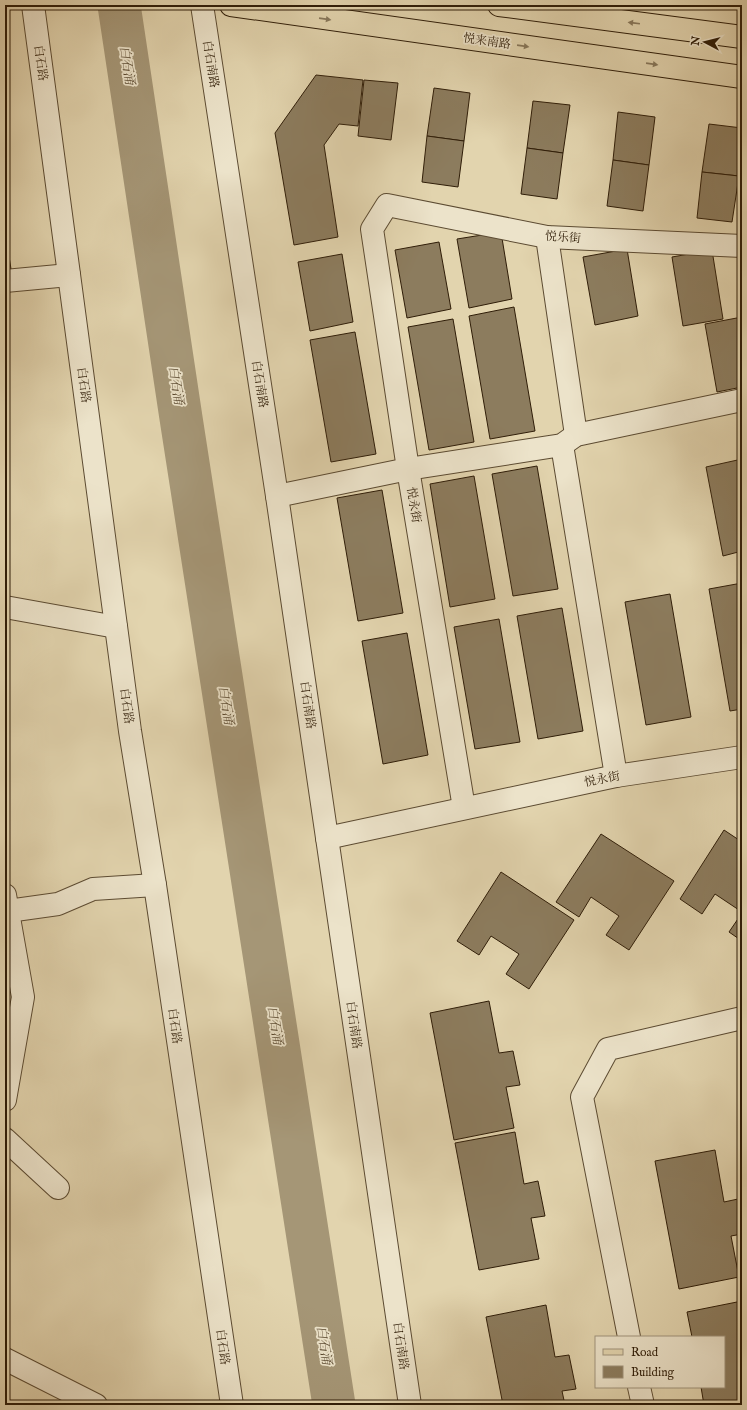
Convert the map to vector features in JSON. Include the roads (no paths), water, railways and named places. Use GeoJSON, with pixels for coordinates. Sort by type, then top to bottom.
{"type":"FeatureCollection","features":[{"type":"Feature","properties":{"kind":"main road","name":"悦来南路"},"geometry":{"type":"LineString","coordinates":[[231,5],[742,77]]}},
{"type":"Feature","properties":{"kind":"main road"},"geometry":{"type":"LineString","coordinates":[[499,5],[742,37]]}},
{"type":"Feature","properties":{"kind":"street","name":"白石路"},"geometry":{"type":"LineString","coordinates":[[33,5],[130,731],[232,1405]]}},
{"type":"Feature","properties":{"kind":"street","name":"白石南路"},"geometry":{"type":"LineString","coordinates":[[202,5],[277,496],[410,1405]]}},
{"type":"Feature","properties":{"kind":"street","name":"悦乐街"},"geometry":{"type":"LineString","coordinates":[[387,205],[547,237],[742,246]]}},
{"type":"Feature","properties":{"kind":"street","name":"悦永街"},"geometry":{"type":"LineString","coordinates":[[387,205],[372,229],[408,469],[464,808]]}},
{"type":"Feature","properties":{"kind":"street"},"geometry":{"type":"LineString","coordinates":[[547,237],[569,440],[616,776]]}},
{"type":"Feature","properties":{"kind":"street"},"geometry":{"type":"LineString","coordinates":[[5,281],[69,275]]}},
{"type":"Feature","properties":{"kind":"street"},"geometry":{"type":"LineString","coordinates":[[277,496],[408,469],[569,440],[742,400]]}},
{"type":"Feature","properties":{"kind":"street"},"geometry":{"type":"LineString","coordinates":[[5,607],[116,627]]}},
{"type":"Feature","properties":{"kind":"street","name":"悦永街"},"geometry":{"type":"LineString","coordinates":[[327,838],[616,776],[742,757]]}},
{"type":"Feature","properties":{"kind":"street"},"geometry":{"type":"LineString","coordinates":[[5,1100],[23,997],[7,903],[58,904],[93,889],[154,884]]}},
{"type":"Feature","properties":{"kind":"street"},"geometry":{"type":"LineString","coordinates":[[629,1336],[582,1097],[608,1048],[742,1018]]}},
{"type":"Feature","properties":{"kind":"street"},"geometry":{"type":"LineString","coordinates":[[5,1139],[58,1188]]}},
{"type":"Feature","properties":{"kind":"street"},"geometry":{"type":"LineString","coordinates":[[5,1359],[96,1405]]}},
{"type":"Feature","properties":{"kind":"street"},"geometry":{"type":"LineString","coordinates":[[639,1388],[643,1405]]}},
{"type":"Feature","properties":{"kind":"waterway","name":"白石涌"},"geometry":{"type":"LineString","coordinates":[[119,5],[181,418],[334,1405]]}}]}
